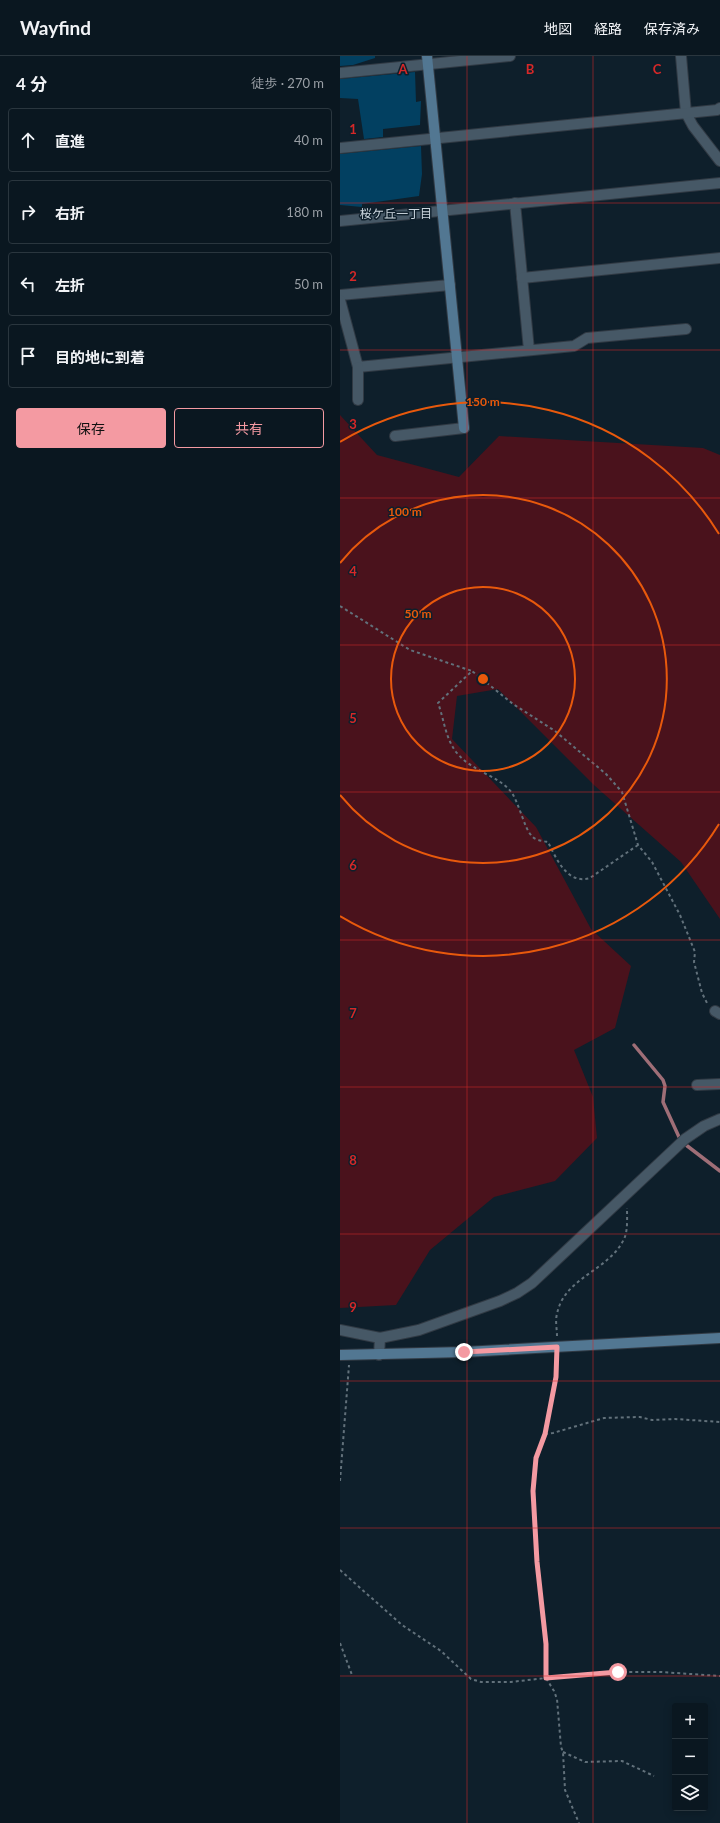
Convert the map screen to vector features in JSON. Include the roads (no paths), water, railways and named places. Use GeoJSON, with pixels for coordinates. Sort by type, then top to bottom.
{"type":"FeatureCollection","features":[{"type":"Feature","properties":{"kind":"street"},"geometry":{"type":"LineString","coordinates":[[340,73],[428,60],[510,56]]}},
{"type":"Feature","properties":{"kind":"street"},"geometry":{"type":"LineString","coordinates":[[681,56],[686,113],[693,126],[720,161]]}},
{"type":"Feature","properties":{"kind":"street"},"geometry":{"type":"LineString","coordinates":[[395,436],[464,428],[428,60]]}},
{"type":"Feature","properties":{"kind":"street"},"geometry":{"type":"LineString","coordinates":[[340,148],[717,110],[720,108]]}},
{"type":"Feature","properties":{"kind":"street"},"geometry":{"type":"LineString","coordinates":[[340,221],[720,183]]}},
{"type":"Feature","properties":{"kind":"street"},"geometry":{"type":"LineString","coordinates":[[515,203],[528,350]]}},
{"type":"Feature","properties":{"kind":"street"},"geometry":{"type":"LineString","coordinates":[[522,278],[718,261]]}},
{"type":"Feature","properties":{"kind":"street"},"geometry":{"type":"LineString","coordinates":[[340,295],[450,285]]}},
{"type":"Feature","properties":{"kind":"street"},"geometry":{"type":"LineString","coordinates":[[340,300],[358,367],[358,400]]}},
{"type":"Feature","properties":{"kind":"street"},"geometry":{"type":"LineString","coordinates":[[358,367],[574,346],[587,338],[686,330]]}},
{"type":"Feature","properties":{"kind":"street"},"geometry":{"type":"LineString","coordinates":[[697,1085],[720,1084]]}},
{"type":"Feature","properties":{"kind":"street"},"geometry":{"type":"LineString","coordinates":[[340,1330],[380,1338],[418,1330],[517,1293],[532,1283],[629,1193],[682,1141],[704,1126],[720,1119]]}},
{"type":"Feature","properties":{"kind":"street"},"geometry":{"type":"LineString","coordinates":[[379,1355],[380,1338]]}},
{"type":"Feature","properties":{"kind":"street"},"geometry":{"type":"LineString","coordinates":[[345,1355],[379,1355],[557,1347],[720,1338]]}},
{"type":"Feature","properties":{"kind":"waterway"},"geometry":{"type":"LineString","coordinates":[[634,1045],[663,1080],[665,1086],[663,1102],[679,1137],[686,1145],[720,1171]]}},
{"type":"Feature","properties":{"kind":"district","name":"桜ケ丘一丁目"},"geometry":{"type":"Point","coordinates":[396,214]}}]}
